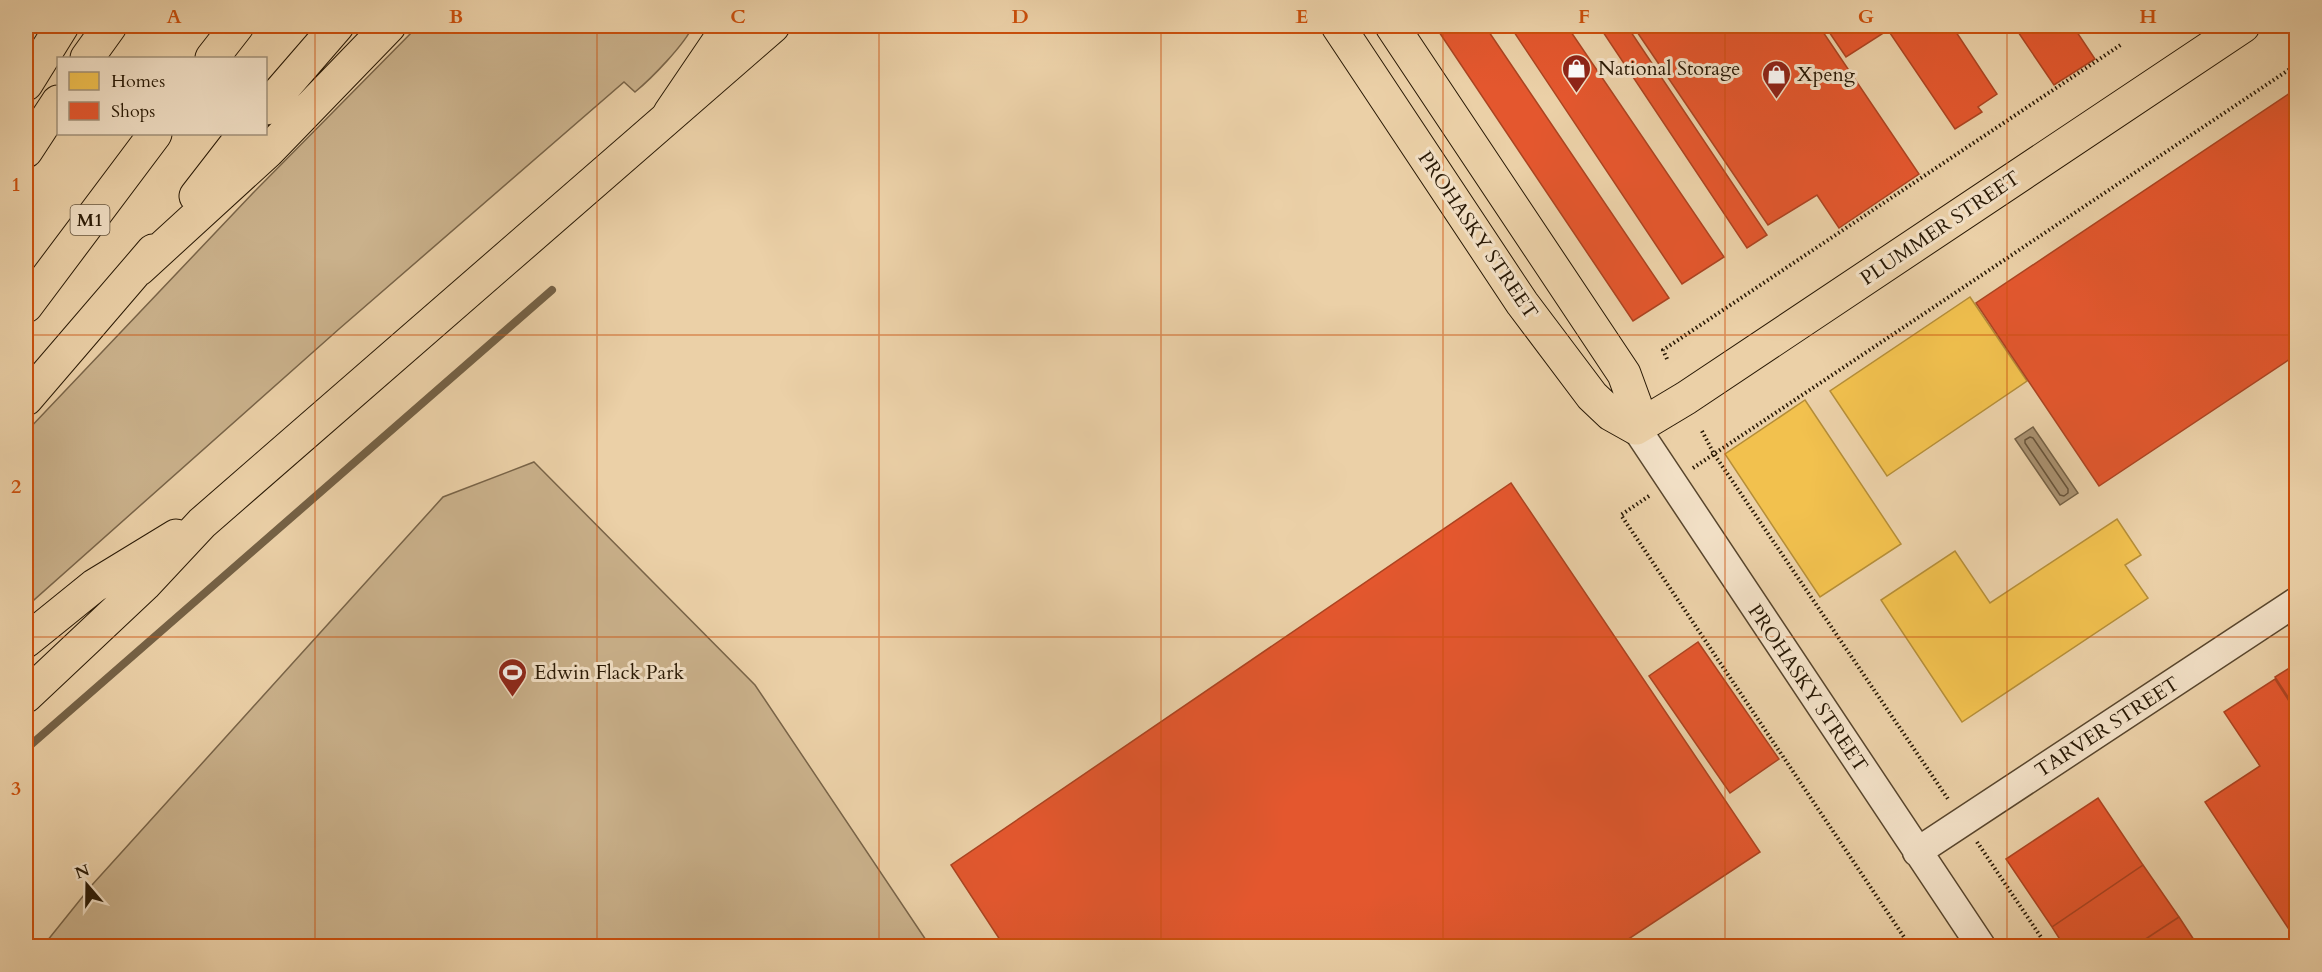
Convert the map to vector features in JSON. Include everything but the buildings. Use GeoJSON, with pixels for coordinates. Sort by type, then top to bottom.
{"type":"FeatureCollection","features":[{"type":"Feature","properties":{"kind":"main road"},"geometry":{"type":"LineString","coordinates":[[26,84],[62,26]]}},
{"type":"Feature","properties":{"kind":"main road"},"geometry":{"type":"LineString","coordinates":[[87,57],[103,26]]}},
{"type":"Feature","properties":{"kind":"main road"},"geometry":{"type":"LineString","coordinates":[[87,57],[110,26]]}},
{"type":"Feature","properties":{"kind":"main road"},"geometry":{"type":"LineString","coordinates":[[213,57],[237,26]]}},
{"type":"Feature","properties":{"kind":"main road"},"geometry":{"type":"LineString","coordinates":[[267,107],[337,26]]}},
{"type":"Feature","properties":{"kind":"main road"},"geometry":{"type":"LineString","coordinates":[[139,269],[268,151],[389,26]]}},
{"type":"Feature","properties":{"kind":"main road"},"geometry":{"type":"LineString","coordinates":[[670,113],[729,26]]}},
{"type":"Feature","properties":{"kind":"main road"},"geometry":{"type":"LineString","coordinates":[[26,696],[145,584],[202,523],[670,113],[773,26]]}},
{"type":"Feature","properties":{"kind":"main road","name":"PROHASKY STREET"},"geometry":{"type":"LineString","coordinates":[[1338,26],[1522,303],[1592,396],[1611,414],[1636,428]]}},
{"type":"Feature","properties":{"kind":"main road","name":"PROHASKY STREET"},"geometry":{"type":"LineString","coordinates":[[1392,26],[1624,374],[1633,394],[1636,428]]}},
{"type":"Feature","properties":{"kind":"main road","name":"PLUMMER STREET"},"geometry":{"type":"LineString","coordinates":[[1636,428],[1686,398],[2243,26]]}},
{"type":"Feature","properties":{"kind":"main road"},"geometry":{"type":"LineString","coordinates":[[26,152],[57,104]]}},
{"type":"Feature","properties":{"kind":"main road","name":"M1"},"geometry":{"type":"LineString","coordinates":[[26,306],[154,135]]}},
{"type":"Feature","properties":{"kind":"main road"},"geometry":{"type":"LineString","coordinates":[[26,399],[139,269],[243,135]]}},
{"type":"Feature","properties":{"kind":"main road"},"geometry":{"type":"LineString","coordinates":[[26,641],[103,580],[164,542],[202,523]]}},
{"type":"Feature","properties":{"kind":"street","name":"PROHASKY STREET"},"geometry":{"type":"LineString","coordinates":[[1636,428],[1980,946]]}},
{"type":"Feature","properties":{"kind":"street","name":"TARVER STREET"},"geometry":{"type":"LineString","coordinates":[[1917,852],[2296,602]]}},
{"type":"Feature","properties":{"kind":"path"},"geometry":{"type":"LineString","coordinates":[[1667,359],[1663,350],[2122,44]]}},
{"type":"Feature","properties":{"kind":"path"},"geometry":{"type":"LineString","coordinates":[[1910,946],[1621,514],[2296,65]]}},
{"type":"Feature","properties":{"kind":"path"},"geometry":{"type":"LineString","coordinates":[[1702,431],[1714,454],[2047,946]]}},
{"type":"Feature","properties":{"kind":"shaded area"},"geometry":{"type":"Polygon","coordinates":[[[418,26],[693,26],[675,52],[642,86],[635,92],[624,82],[339,329],[26,607],[26,432],[253,193],[418,26]]]}},
{"type":"Feature","properties":{"kind":"shaded area","name":"Edwin Flack Park"},"geometry":{"type":"Polygon","coordinates":[[[534,462],[755,685],[930,946],[43,946],[92,885],[443,497],[534,462]]]}},
{"type":"Feature","properties":{"kind":"water"},"geometry":{"type":"Polygon","coordinates":[[[2033,427],[2078,493],[2060,505],[2015,439],[2033,427]]]}},
{"type":"Feature","properties":{"kind":"waterway"},"geometry":{"type":"LineString","coordinates":[[26,749],[552,290]]}},
{"type":"Feature","properties":{"kind":"place","name":"National Storage"},"geometry":{"type":"Point","coordinates":[1577,94]}},
{"type":"Feature","properties":{"kind":"place","name":"Xpeng"},"geometry":{"type":"Point","coordinates":[1776,100]}},
{"type":"Feature","properties":{"kind":"place","name":"Edwin Flack Park"},"geometry":{"type":"Point","coordinates":[513,698]}}]}
